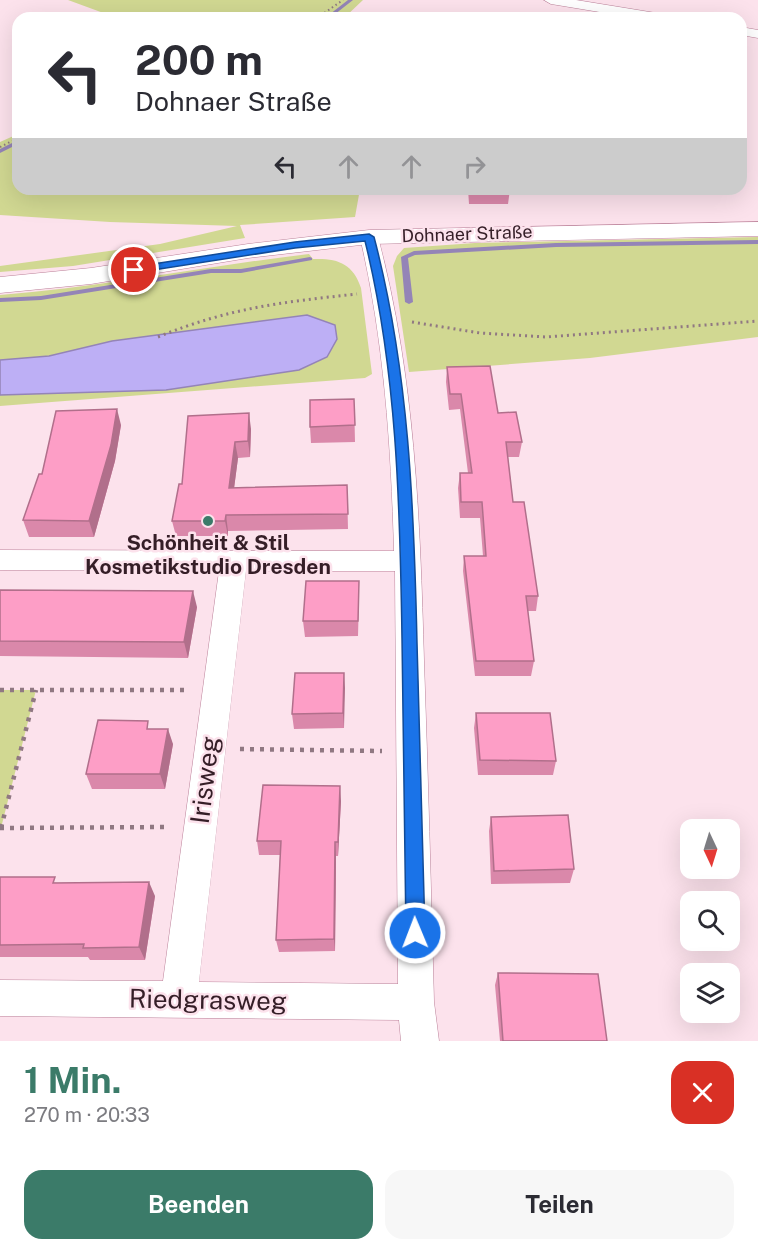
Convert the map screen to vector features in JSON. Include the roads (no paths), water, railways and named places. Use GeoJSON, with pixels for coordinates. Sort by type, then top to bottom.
{"type":"FeatureCollection","features":[{"type":"Feature","properties":{"kind":"main road","name":"Dohnaer Straße"},"geometry":{"type":"LineString","coordinates":[[0,285],[91,276],[248,252],[369,237],[758,229]]}},
{"type":"Feature","properties":{"kind":"street"},"geometry":{"type":"LineString","coordinates":[[551,0],[625,12]]}},
{"type":"Feature","properties":{"kind":"street"},"geometry":{"type":"LineString","coordinates":[[369,237],[384,305],[403,444],[408,561],[416,1002],[420,1041]]}},
{"type":"Feature","properties":{"kind":"street"},"geometry":{"type":"LineString","coordinates":[[0,560],[408,561]]}},
{"type":"Feature","properties":{"kind":"street","name":"Irisweg"},"geometry":{"type":"LineString","coordinates":[[178,999],[234,561]]}},
{"type":"Feature","properties":{"kind":"street","name":"Riedgrasweg"},"geometry":{"type":"LineString","coordinates":[[0,998],[416,1002]]}},
{"type":"Feature","properties":{"kind":"waterway"},"geometry":{"type":"LineString","coordinates":[[335,12],[351,0]]}},
{"type":"Feature","properties":{"kind":"waterway"},"geometry":{"type":"LineString","coordinates":[[0,151],[12,145]]}},
{"type":"Feature","properties":{"kind":"waterway"},"geometry":{"type":"LineString","coordinates":[[409,302],[404,257],[414,253],[556,245],[758,242]]}},
{"type":"Feature","properties":{"kind":"waterway"},"geometry":{"type":"LineString","coordinates":[[0,300],[41,298],[211,271],[241,271],[310,259]]}},
{"type":"Feature","properties":{"kind":"place","name":"Schönheit & Stil Kosmetikstudio Dresden"},"geometry":{"type":"Point","coordinates":[208,521]}}]}
